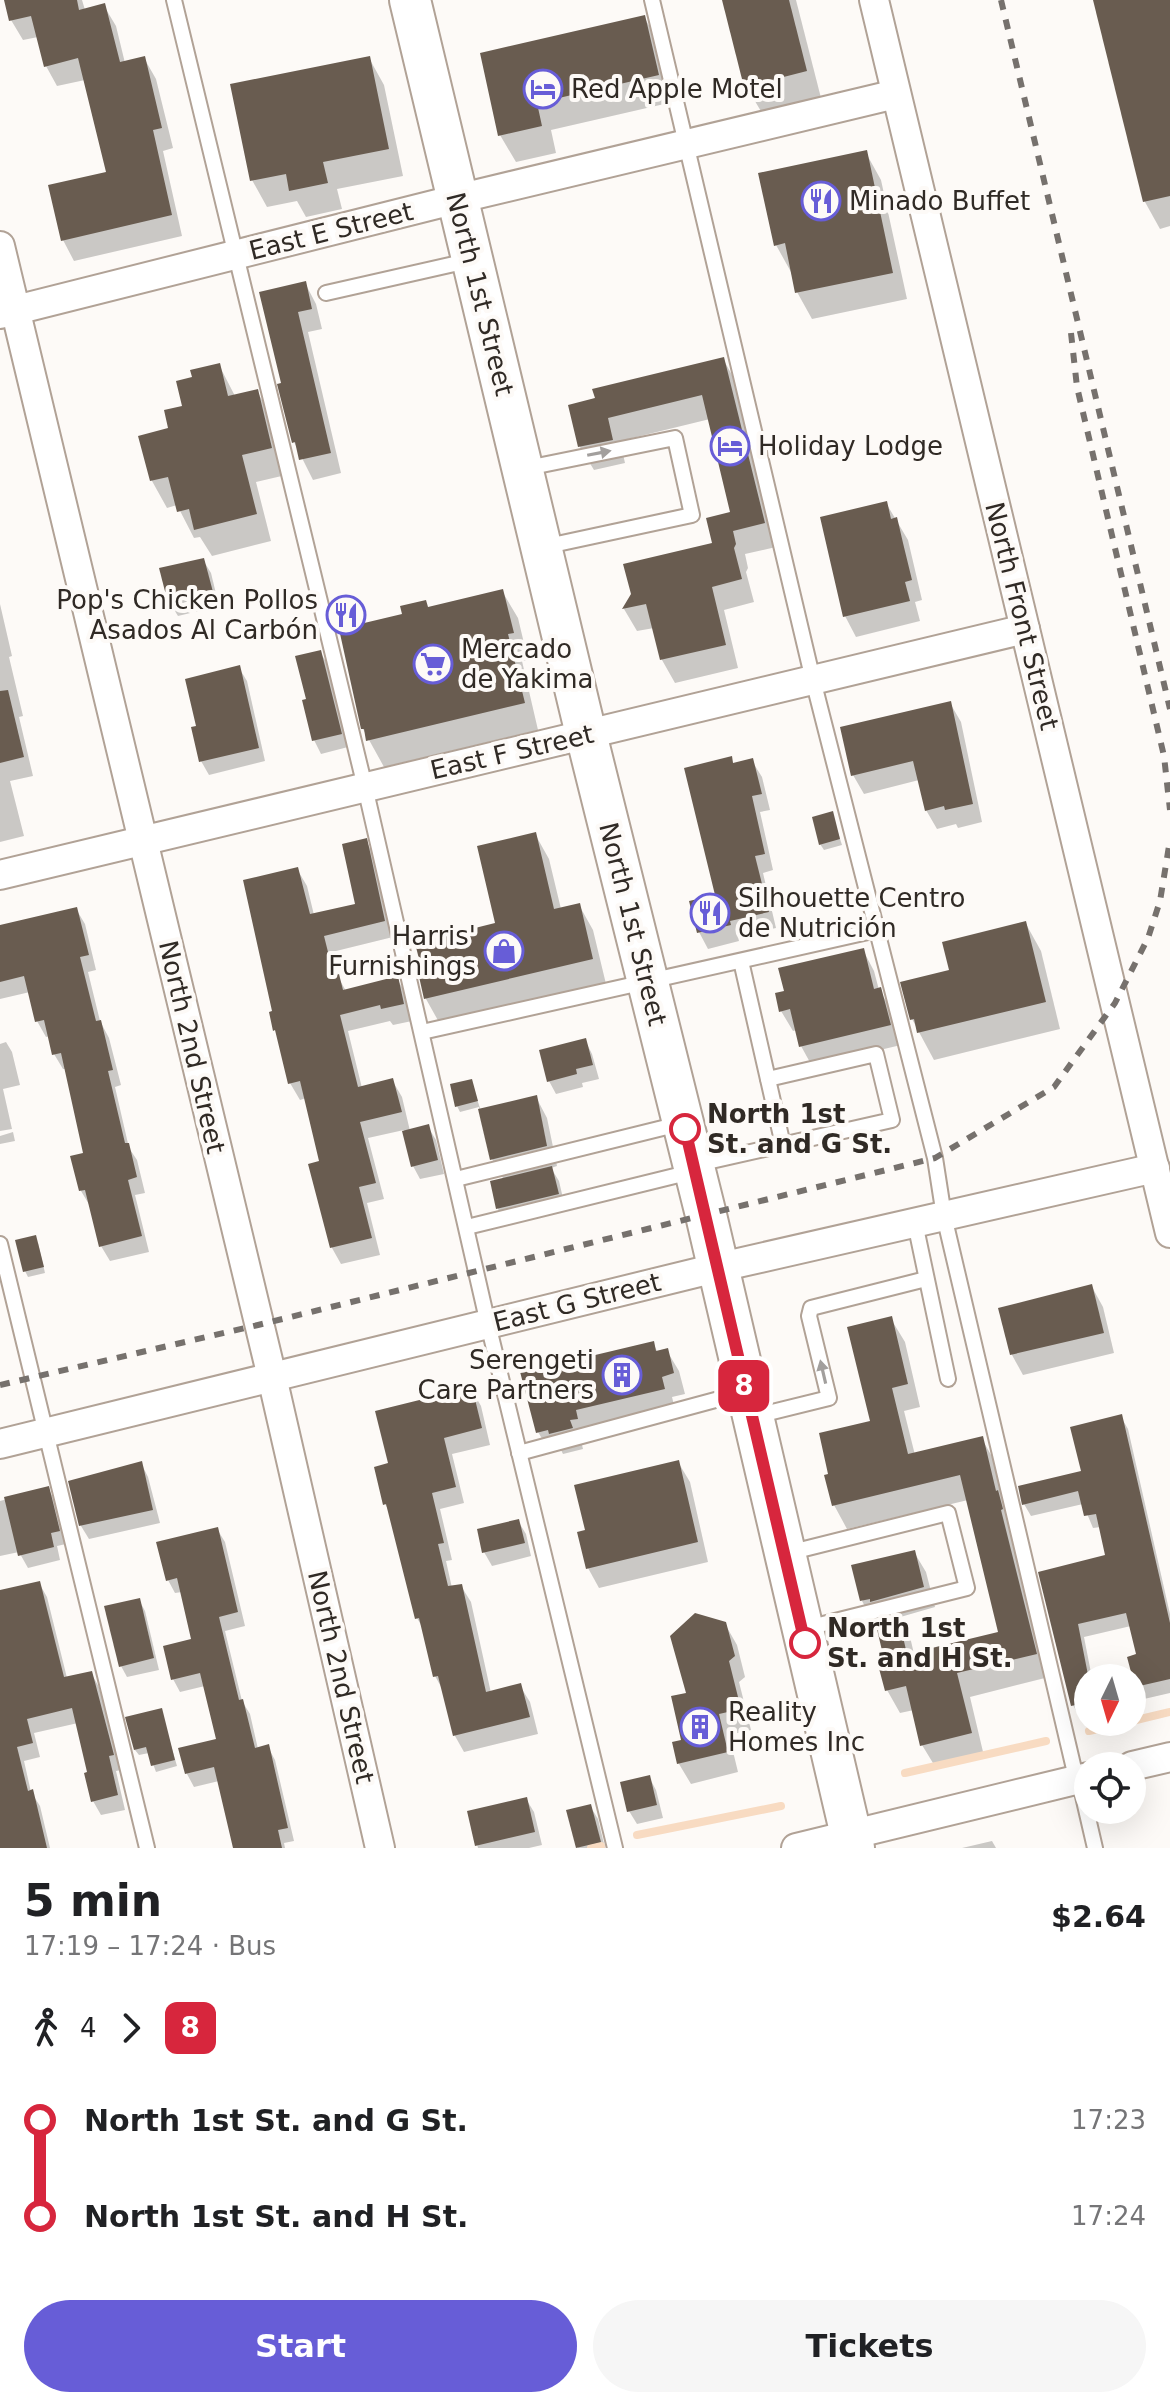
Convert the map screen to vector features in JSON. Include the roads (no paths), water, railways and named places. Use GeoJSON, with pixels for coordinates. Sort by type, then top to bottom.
{"type":"FeatureCollection","features":[{"type":"Feature","properties":{"kind":"main road","name":"North 1st Street"},"geometry":{"type":"LineString","coordinates":[[410,0],[586,734],[694,1168],[852,1841]]}},
{"type":"Feature","properties":{"kind":"street","name":"North Front Street"},"geometry":{"type":"LineString","coordinates":[[874,0],[1170,1233]]}},
{"type":"Feature","properties":{"kind":"street","name":"East E Street"},"geometry":{"type":"LineString","coordinates":[[8,312],[457,199],[896,94]]}},
{"type":"Feature","properties":{"kind":"street","name":"North 2nd Street"},"geometry":{"type":"LineString","coordinates":[[0,246],[8,312],[143,841],[272,1377],[380,1848]]}},
{"type":"Feature","properties":{"kind":"street","name":"East F Street"},"geometry":{"type":"LineString","coordinates":[[0,875],[1025,629]]}},
{"type":"Feature","properties":{"kind":"street","name":"East G Street"},"geometry":{"type":"LineString","coordinates":[[0,1444],[716,1268],[1155,1168]]}},
{"type":"Feature","properties":{"kind":"street"},"geometry":{"type":"LineString","coordinates":[[1146,1763],[1170,1757]]}},
{"type":"Feature","properties":{"kind":"street"},"geometry":{"type":"LineString","coordinates":[[796,1848],[852,1841],[1074,1781]]}},
{"type":"Feature","properties":{"kind":"lane"},"geometry":{"type":"LineString","coordinates":[[174,0],[365,787],[488,1324],[615,1848]]}},
{"type":"Feature","properties":{"kind":"lane"},"geometry":{"type":"LineString","coordinates":[[652,0],[813,680],[935,1158],[944,1216],[1074,1769]]}},
{"type":"Feature","properties":{"kind":"lane"},"geometry":{"type":"LineString","coordinates":[[326,293],[472,260]]}},
{"type":"Feature","properties":{"kind":"lane"},"geometry":{"type":"LineString","coordinates":[[522,468],[675,438],[692,515],[541,547]]}},
{"type":"Feature","properties":{"kind":"lane"},"geometry":{"type":"LineString","coordinates":[[422,1032],[877,930]]}},
{"type":"Feature","properties":{"kind":"lane"},"geometry":{"type":"LineString","coordinates":[[741,961],[783,1145]]}},
{"type":"Feature","properties":{"kind":"lane"},"geometry":{"type":"LineString","coordinates":[[467,1227],[892,1120],[876,1054],[768,1079]]}},
{"type":"Feature","properties":{"kind":"lane"},"geometry":{"type":"LineString","coordinates":[[456,1179],[683,1123]]}},
{"type":"Feature","properties":{"kind":"lane"},"geometry":{"type":"LineString","coordinates":[[915,1223],[948,1379]]}},
{"type":"Feature","properties":{"kind":"lane"},"geometry":{"type":"LineString","coordinates":[[0,1244],[147,1848]]}},
{"type":"Feature","properties":{"kind":"lane"},"geometry":{"type":"LineString","coordinates":[[519,1453],[749,1405],[829,1398],[809,1316],[811,1308],[926,1279]]}},
{"type":"Feature","properties":{"kind":"lane"},"geometry":{"type":"LineString","coordinates":[[784,1554],[948,1513],[967,1588],[802,1629]]}},
{"type":"Feature","properties":{"kind":"lane"},"geometry":{"type":"LineString","coordinates":[[1091,1824],[1095,1848]]}},
{"type":"Feature","properties":{"kind":"waterway"},"geometry":{"type":"LineString","coordinates":[[1146,1718],[1170,1712]]}},
{"type":"Feature","properties":{"kind":"waterway"},"geometry":{"type":"LineString","coordinates":[[905,1773],[1046,1741]]}},
{"type":"Feature","properties":{"kind":"waterway"},"geometry":{"type":"LineString","coordinates":[[637,1835],[781,1806]]}},
{"type":"Feature","properties":{"kind":"waterway"},"geometry":{"type":"LineString","coordinates":[[591,1848],[601,1846]]}},
{"type":"Feature","properties":{"kind":"railway"},"geometry":{"type":"LineString","coordinates":[[1001,0],[1170,709]]}},
{"type":"Feature","properties":{"kind":"railway"},"geometry":{"type":"LineString","coordinates":[[1071,333],[1077,387],[1164,756],[1170,810]]}},
{"type":"Feature","properties":{"kind":"railway"},"geometry":{"type":"LineString","coordinates":[[0,1385],[258,1325],[935,1158],[1054,1087],[1115,1003],[1148,938],[1160,901],[1170,840]]}},
{"type":"Feature","properties":{"kind":"place","name":"Red Apple Motel"},"geometry":{"type":"Point","coordinates":[543,89]}},
{"type":"Feature","properties":{"kind":"place","name":"Minado Buffet"},"geometry":{"type":"Point","coordinates":[821,201]}},
{"type":"Feature","properties":{"kind":"place","name":"Holiday Lodge"},"geometry":{"type":"Point","coordinates":[730,446]}},
{"type":"Feature","properties":{"kind":"place","name":"Pop's Chicken Pollos Asados Al Carbón"},"geometry":{"type":"Point","coordinates":[346,615]}},
{"type":"Feature","properties":{"kind":"place","name":"Mercado de Yakima"},"geometry":{"type":"Point","coordinates":[433,664]}},
{"type":"Feature","properties":{"kind":"place","name":"Silhouette Centro de Nutrición"},"geometry":{"type":"Point","coordinates":[710,913]}},
{"type":"Feature","properties":{"kind":"place","name":"Harris' Furnishings"},"geometry":{"type":"Point","coordinates":[504,951]}},
{"type":"Feature","properties":{"kind":"place","name":"North 1st St. and G St."},"geometry":{"type":"Point","coordinates":[685,1129]}},
{"type":"Feature","properties":{"kind":"place","name":"Serengeti Care Partners"},"geometry":{"type":"Point","coordinates":[622,1375]}},
{"type":"Feature","properties":{"kind":"place","name":"North 1st St. and H St."},"geometry":{"type":"Point","coordinates":[805,1643]}},
{"type":"Feature","properties":{"kind":"place","name":"Reality Homes Inc"},"geometry":{"type":"Point","coordinates":[700,1727]}}]}
